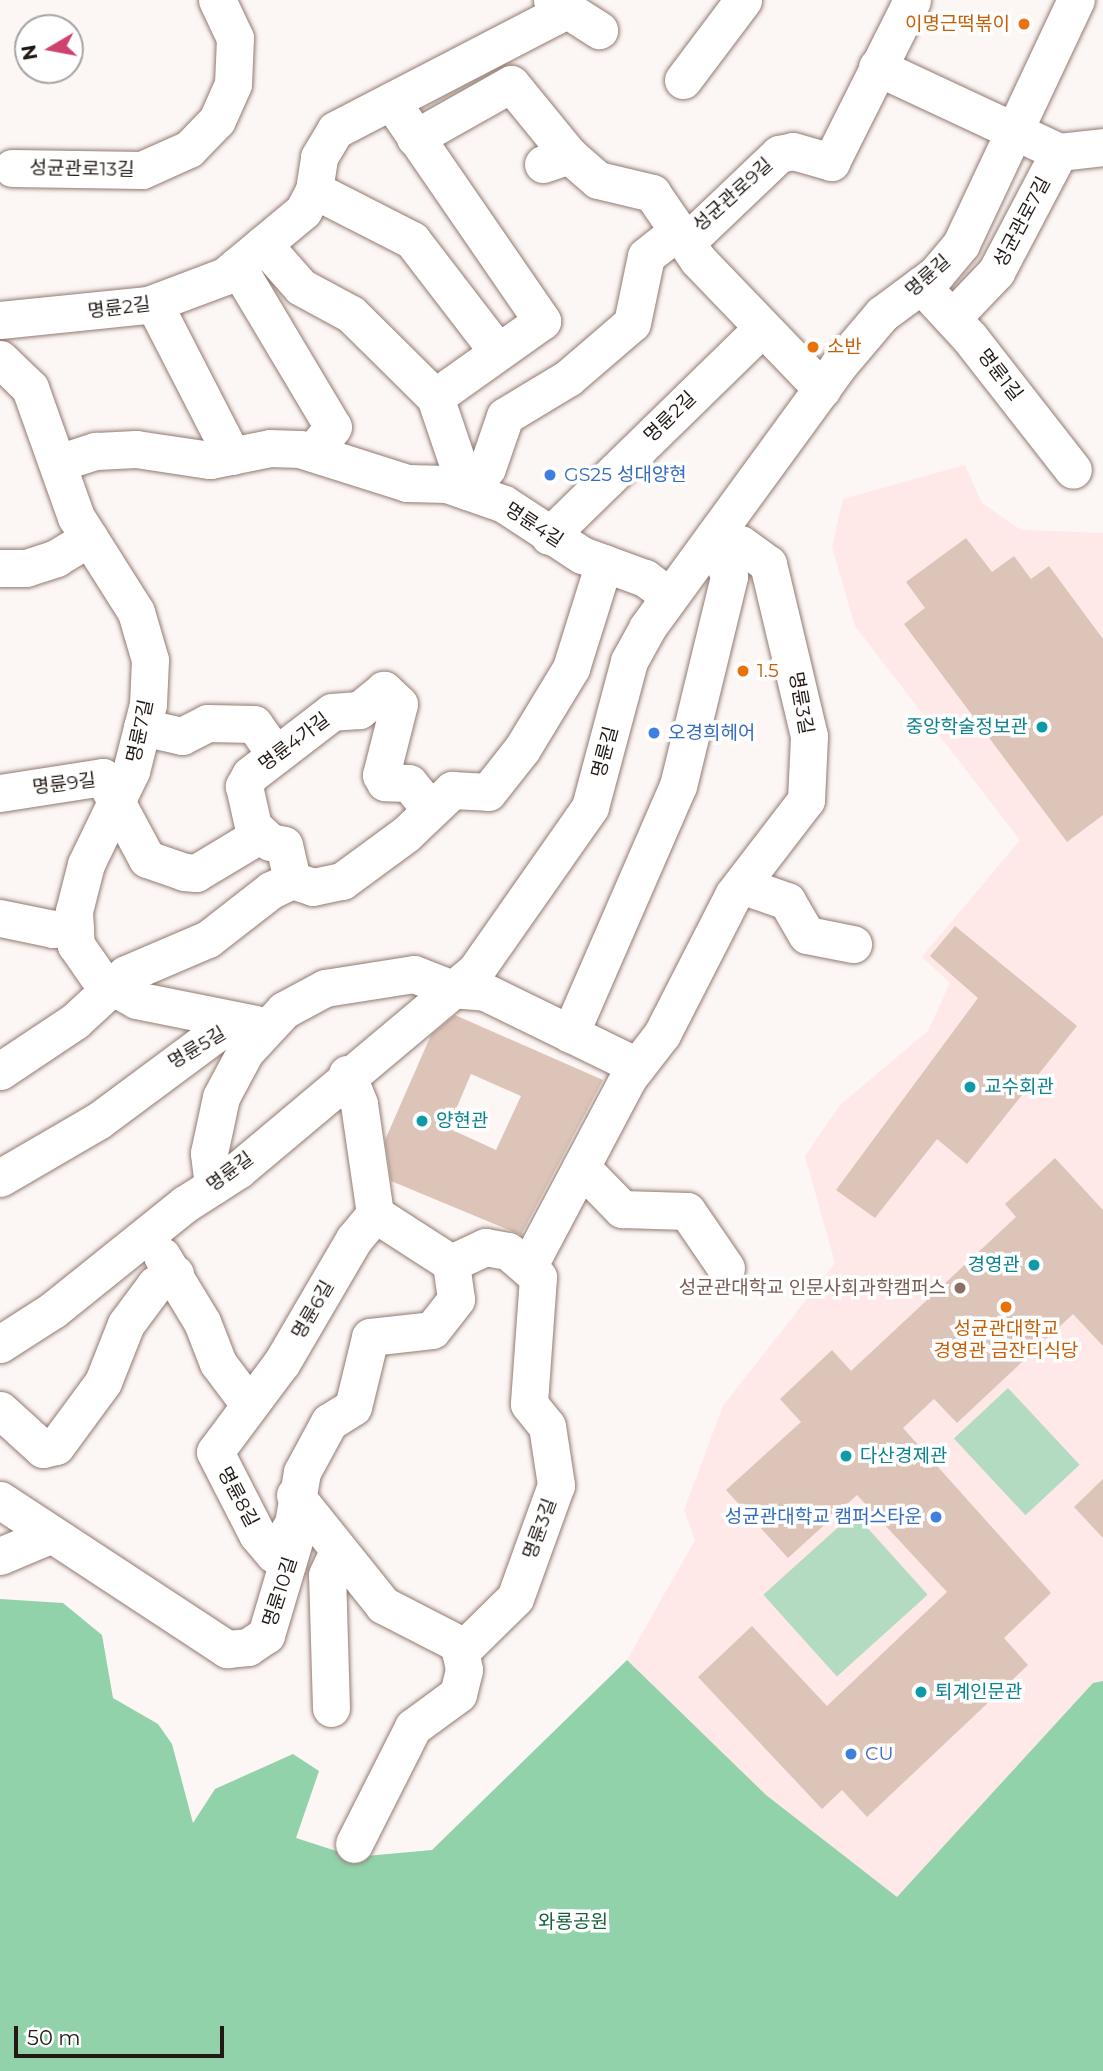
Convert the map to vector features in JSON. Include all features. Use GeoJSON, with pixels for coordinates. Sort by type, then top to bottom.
{"type":"FeatureCollection","features":[{"type":"Feature","properties":{"kind":"street","name":"성균관로13길"},"geometry":{"type":"LineString","coordinates":[[12,168],[142,170],[189,149],[217,120],[233,84],[235,38],[217,0]]}},
{"type":"Feature","properties":{"kind":"street"},"geometry":{"type":"LineString","coordinates":[[683,80],[743,0]]}},
{"type":"Feature","properties":{"kind":"street","name":"성균관로9길"},"geometry":{"type":"LineString","coordinates":[[467,491],[487,468],[505,416],[568,378],[632,323],[646,256],[681,236],[696,233],[779,154],[793,151],[831,162],[912,0]]}},
{"type":"Feature","properties":{"kind":"street","name":"명륜길"},"geometry":{"type":"LineString","coordinates":[[0,1343],[52,1310],[150,1231],[213,1186],[475,970],[590,807],[629,661],[669,596],[822,389],[882,314],[921,285],[961,244],[1017,132],[1076,0]]}},
{"type":"Feature","properties":{"kind":"street"},"geometry":{"type":"LineString","coordinates":[[557,3],[598,30]]}},
{"type":"Feature","properties":{"kind":"street","name":"명륜2길"},"geometry":{"type":"LineString","coordinates":[[0,320],[155,304],[250,255],[303,211],[314,190],[319,157],[335,130],[555,16],[557,3]]}},
{"type":"Feature","properties":{"kind":"street"},"geometry":{"type":"LineString","coordinates":[[877,67],[1059,152],[1103,147]]}},
{"type":"Feature","properties":{"kind":"street"},"geometry":{"type":"LineString","coordinates":[[415,138],[511,84],[556,159],[598,180],[652,193],[681,236],[762,328],[822,389]]}},
{"type":"Feature","properties":{"kind":"street"},"geometry":{"type":"LineString","coordinates":[[391,101],[541,321],[435,397]]}},
{"type":"Feature","properties":{"kind":"street","name":"성균관로7길"},"geometry":{"type":"LineString","coordinates":[[952,318],[996,272],[1059,152]]}},
{"type":"Feature","properties":{"kind":"street"},"geometry":{"type":"LineString","coordinates":[[314,190],[412,240],[498,352]]}},
{"type":"Feature","properties":{"kind":"street"},"geometry":{"type":"LineString","coordinates":[[250,255],[351,314],[435,397],[467,491]]}},
{"type":"Feature","properties":{"kind":"street"},"geometry":{"type":"LineString","coordinates":[[250,255],[332,427],[312,453]]}},
{"type":"Feature","properties":{"kind":"street","name":"명륜1길"},"geometry":{"type":"LineString","coordinates":[[921,285],[952,318],[1073,470]]}},
{"type":"Feature","properties":{"kind":"street"},"geometry":{"type":"LineString","coordinates":[[155,304],[232,456]]}},
{"type":"Feature","properties":{"kind":"street","name":"명륜2길"},"geometry":{"type":"LineString","coordinates":[[549,536],[762,328]]}},
{"type":"Feature","properties":{"kind":"street","name":"명륜7길"},"geometry":{"type":"LineString","coordinates":[[0,359],[30,388],[89,538],[136,612],[150,660],[142,727],[117,800],[86,864],[75,927],[76,944],[101,981],[136,1000],[259,1025]]}},
{"type":"Feature","properties":{"kind":"street","name":"명륜4길"},"geometry":{"type":"LineString","coordinates":[[58,463],[96,451],[136,449],[210,460],[270,448],[312,453],[407,483],[447,484],[503,504],[549,536],[604,563],[645,578],[669,596]]}},
{"type":"Feature","properties":{"kind":"street"},"geometry":{"type":"LineString","coordinates":[[570,1034],[678,786],[729,576],[714,537]]}},
{"type":"Feature","properties":{"kind":"street","name":"명륜3길"},"geometry":{"type":"LineString","coordinates":[[460,1652],[515,1598],[556,1485],[547,1426],[529,1404],[538,1277],[528,1267],[637,1066],[662,1034],[741,885],[806,800],[808,736],[768,564],[740,544],[714,537]]}},
{"type":"Feature","properties":{"kind":"street"},"geometry":{"type":"LineString","coordinates":[[0,568],[26,568],[89,538]]}},
{"type":"Feature","properties":{"kind":"street"},"geometry":{"type":"LineString","coordinates":[[0,1071],[75,1021],[113,987],[159,956],[208,939],[271,890],[292,880],[313,887],[342,881],[452,790],[488,792],[522,749],[571,668],[604,563]]}},
{"type":"Feature","properties":{"kind":"street","name":"명륜4가길"},"geometry":{"type":"LineString","coordinates":[[292,880],[284,845],[261,834],[245,805],[244,786],[276,755],[332,712],[359,710],[384,690],[399,704],[381,775],[385,782],[409,783],[430,809]]}},
{"type":"Feature","properties":{"kind":"street"},"geometry":{"type":"LineString","coordinates":[[142,727],[182,736],[207,723],[254,724],[276,755]]}},
{"type":"Feature","properties":{"kind":"street","name":"명륜9길"},"geometry":{"type":"LineString","coordinates":[[0,793],[103,777],[117,800]]}},
{"type":"Feature","properties":{"kind":"street"},"geometry":{"type":"LineString","coordinates":[[117,800],[147,859],[184,872],[196,873],[261,834]]}},
{"type":"Feature","properties":{"kind":"street"},"geometry":{"type":"LineString","coordinates":[[741,885],[787,901],[807,935],[853,944]]}},
{"type":"Feature","properties":{"kind":"street"},"geometry":{"type":"LineString","coordinates":[[0,918],[53,929],[75,927]]}},
{"type":"Feature","properties":{"kind":"street","name":"명륜5길"},"geometry":{"type":"LineString","coordinates":[[0,1178],[98,1121],[223,1028],[259,1025],[325,988],[382,975],[414,974],[452,989]]}},
{"type":"Feature","properties":{"kind":"street"},"geometry":{"type":"LineString","coordinates":[[452,989],[485,992],[637,1066]]}},
{"type":"Feature","properties":{"kind":"street"},"geometry":{"type":"LineString","coordinates":[[213,1186],[209,1153],[222,1097],[259,1025]]}},
{"type":"Feature","properties":{"kind":"street"},"geometry":{"type":"LineString","coordinates":[[347,1074],[359,1104],[375,1214],[451,1263],[456,1299],[432,1330],[370,1337],[353,1407],[329,1422],[295,1494],[383,1605],[459,1644],[464,1670],[458,1694],[413,1727],[354,1844]]}},
{"type":"Feature","properties":{"kind":"street"},"geometry":{"type":"LineString","coordinates":[[581,1167],[622,1209],[687,1210],[726,1268]]}},
{"type":"Feature","properties":{"kind":"street","name":"명륜6길"},"geometry":{"type":"LineString","coordinates":[[248,1403],[282,1362],[354,1239],[375,1214]]}},
{"type":"Feature","properties":{"kind":"street"},"geometry":{"type":"LineString","coordinates":[[150,1231],[175,1274],[218,1363],[248,1403]]}},
{"type":"Feature","properties":{"kind":"street"},"geometry":{"type":"LineString","coordinates":[[451,1263],[485,1247],[508,1251],[528,1267]]}},
{"type":"Feature","properties":{"kind":"street"},"geometry":{"type":"LineString","coordinates":[[0,1410],[43,1449],[56,1446],[103,1382],[126,1324],[155,1285],[175,1274]]}},
{"type":"Feature","properties":{"kind":"street","name":"명륜8길"},"geometry":{"type":"LineString","coordinates":[[248,1403],[215,1452],[257,1534],[274,1554],[292,1524],[295,1494]]}},
{"type":"Feature","properties":{"kind":"street","name":"명륜10길"},"geometry":{"type":"LineString","coordinates":[[0,1500],[227,1649],[248,1647],[266,1635],[298,1540],[295,1494]]}},
{"type":"Feature","properties":{"kind":"street"},"geometry":{"type":"LineString","coordinates":[[0,1556],[52,1534]]}},
{"type":"Feature","properties":{"kind":"street","name":"명륜10길"},"geometry":{"type":"LineString","coordinates":[[331,1708],[327,1576],[338,1551]]}},
{"type":"Feature","properties":{"kind":"shaded area","name":"성균관대학교 인문사회과학캠퍼스"},"geometry":{"type":"Polygon","coordinates":[[[965,465],[982,503],[1021,530],[1103,533],[1103,2071],[800,2071],[627,1660],[695,1540],[684,1510],[723,1406],[835,1263],[805,1156],[840,1105],[928,1031],[950,983],[922,957],[1020,840],[855,626],[832,547],[843,499],[965,465]]]}},
{"type":"Feature","properties":{"kind":"green space"},"geometry":{"type":"Polygon","coordinates":[[[1008,1388],[1080,1465],[1025,1515],[954,1438],[1008,1388]]]}},
{"type":"Feature","properties":{"kind":"green space"},"geometry":{"type":"Polygon","coordinates":[[[854,1513],[928,1595],[837,1676],[763,1595],[854,1513]]]}},
{"type":"Feature","properties":{"kind":"green space","name":"와룡공원"},"geometry":{"type":"Polygon","coordinates":[[[0,1599],[63,1603],[102,1635],[113,1698],[158,1724],[172,1744],[193,1823],[215,1789],[293,1754],[319,1771],[296,1838],[355,1857],[432,1850],[627,1660],[766,1795],[897,1897],[1093,1683],[1103,1681],[1103,2071],[0,2071],[0,1599]]]}},
{"type":"Feature","properties":{"kind":"building","name":"중앙학술정보관"},"geometry":{"type":"Polygon","coordinates":[[[966,538],[992,572],[1014,556],[1031,579],[1049,566],[1103,639],[1103,815],[1067,842],[904,624],[925,608],[906,582],[966,538]]]}},
{"type":"Feature","properties":{"kind":"building","name":"교수회관"},"geometry":{"type":"Polygon","coordinates":[[[955,926],[1077,1026],[967,1164],[937,1139],[875,1218],[836,1190],[978,998],[930,956],[955,926]]]}},
{"type":"Feature","properties":{"kind":"building","name":"양현관"},"geometry":{"type":"Polygon","coordinates":[[[455,1015],[603,1080],[521,1235],[391,1181],[385,1140],[431,1035],[455,1015]],[[471,1074],[448,1128],[496,1150],[521,1096],[471,1074]]]}},
{"type":"Feature","properties":{"kind":"building"},"geometry":{"type":"Polygon","coordinates":[[[1055,1158],[1103,1210],[1103,1346],[1073,1314],[957,1423],[934,1399],[903,1428],[1051,1593],[1004,1638],[1028,1665],[867,1817],[842,1790],[822,1809],[698,1677],[752,1626],[827,1706],[947,1592],[857,1495],[788,1558],[726,1490],[801,1422],[780,1399],[832,1350],[851,1371],[1016,1217],[1005,1204],[1055,1158]]]}},
{"type":"Feature","properties":{"kind":"building"},"geometry":{"type":"Polygon","coordinates":[[[1103,1479],[1103,1538],[1074,1507],[1103,1479]]]}},
{"type":"Feature","properties":{"kind":"place","name":"이명근떡볶이"},"geometry":{"type":"Point","coordinates":[1024,24]}},
{"type":"Feature","properties":{"kind":"place","name":"소반"},"geometry":{"type":"Point","coordinates":[813,347]}},
{"type":"Feature","properties":{"kind":"place","name":"GS25 성대양현"},"geometry":{"type":"Point","coordinates":[550,475]}},
{"type":"Feature","properties":{"kind":"place","name":"1.5"},"geometry":{"type":"Point","coordinates":[743,671]}},
{"type":"Feature","properties":{"kind":"place","name":"중앙학술정보관"},"geometry":{"type":"Point","coordinates":[1042,727]}},
{"type":"Feature","properties":{"kind":"place","name":"오경희헤어"},"geometry":{"type":"Point","coordinates":[654,733]}},
{"type":"Feature","properties":{"kind":"place","name":"교수회관"},"geometry":{"type":"Point","coordinates":[970,1087]}},
{"type":"Feature","properties":{"kind":"place","name":"양현관"},"geometry":{"type":"Point","coordinates":[422,1121]}},
{"type":"Feature","properties":{"kind":"place","name":"경영관"},"geometry":{"type":"Point","coordinates":[1034,1265]}},
{"type":"Feature","properties":{"kind":"place","name":"성균관대학교 인문사회과학캠퍼스"},"geometry":{"type":"Point","coordinates":[960,1288]}},
{"type":"Feature","properties":{"kind":"place","name":"성균관대학교 경영관 금잔디식당"},"geometry":{"type":"Point","coordinates":[1006,1307]}},
{"type":"Feature","properties":{"kind":"place","name":"다산경제관"},"geometry":{"type":"Point","coordinates":[846,1456]}},
{"type":"Feature","properties":{"kind":"place","name":"성균관대학교 캠퍼스타운"},"geometry":{"type":"Point","coordinates":[936,1517]}},
{"type":"Feature","properties":{"kind":"place","name":"퇴계인문관"},"geometry":{"type":"Point","coordinates":[921,1692]}},
{"type":"Feature","properties":{"kind":"place","name":"CU"},"geometry":{"type":"Point","coordinates":[851,1754]}}]}
